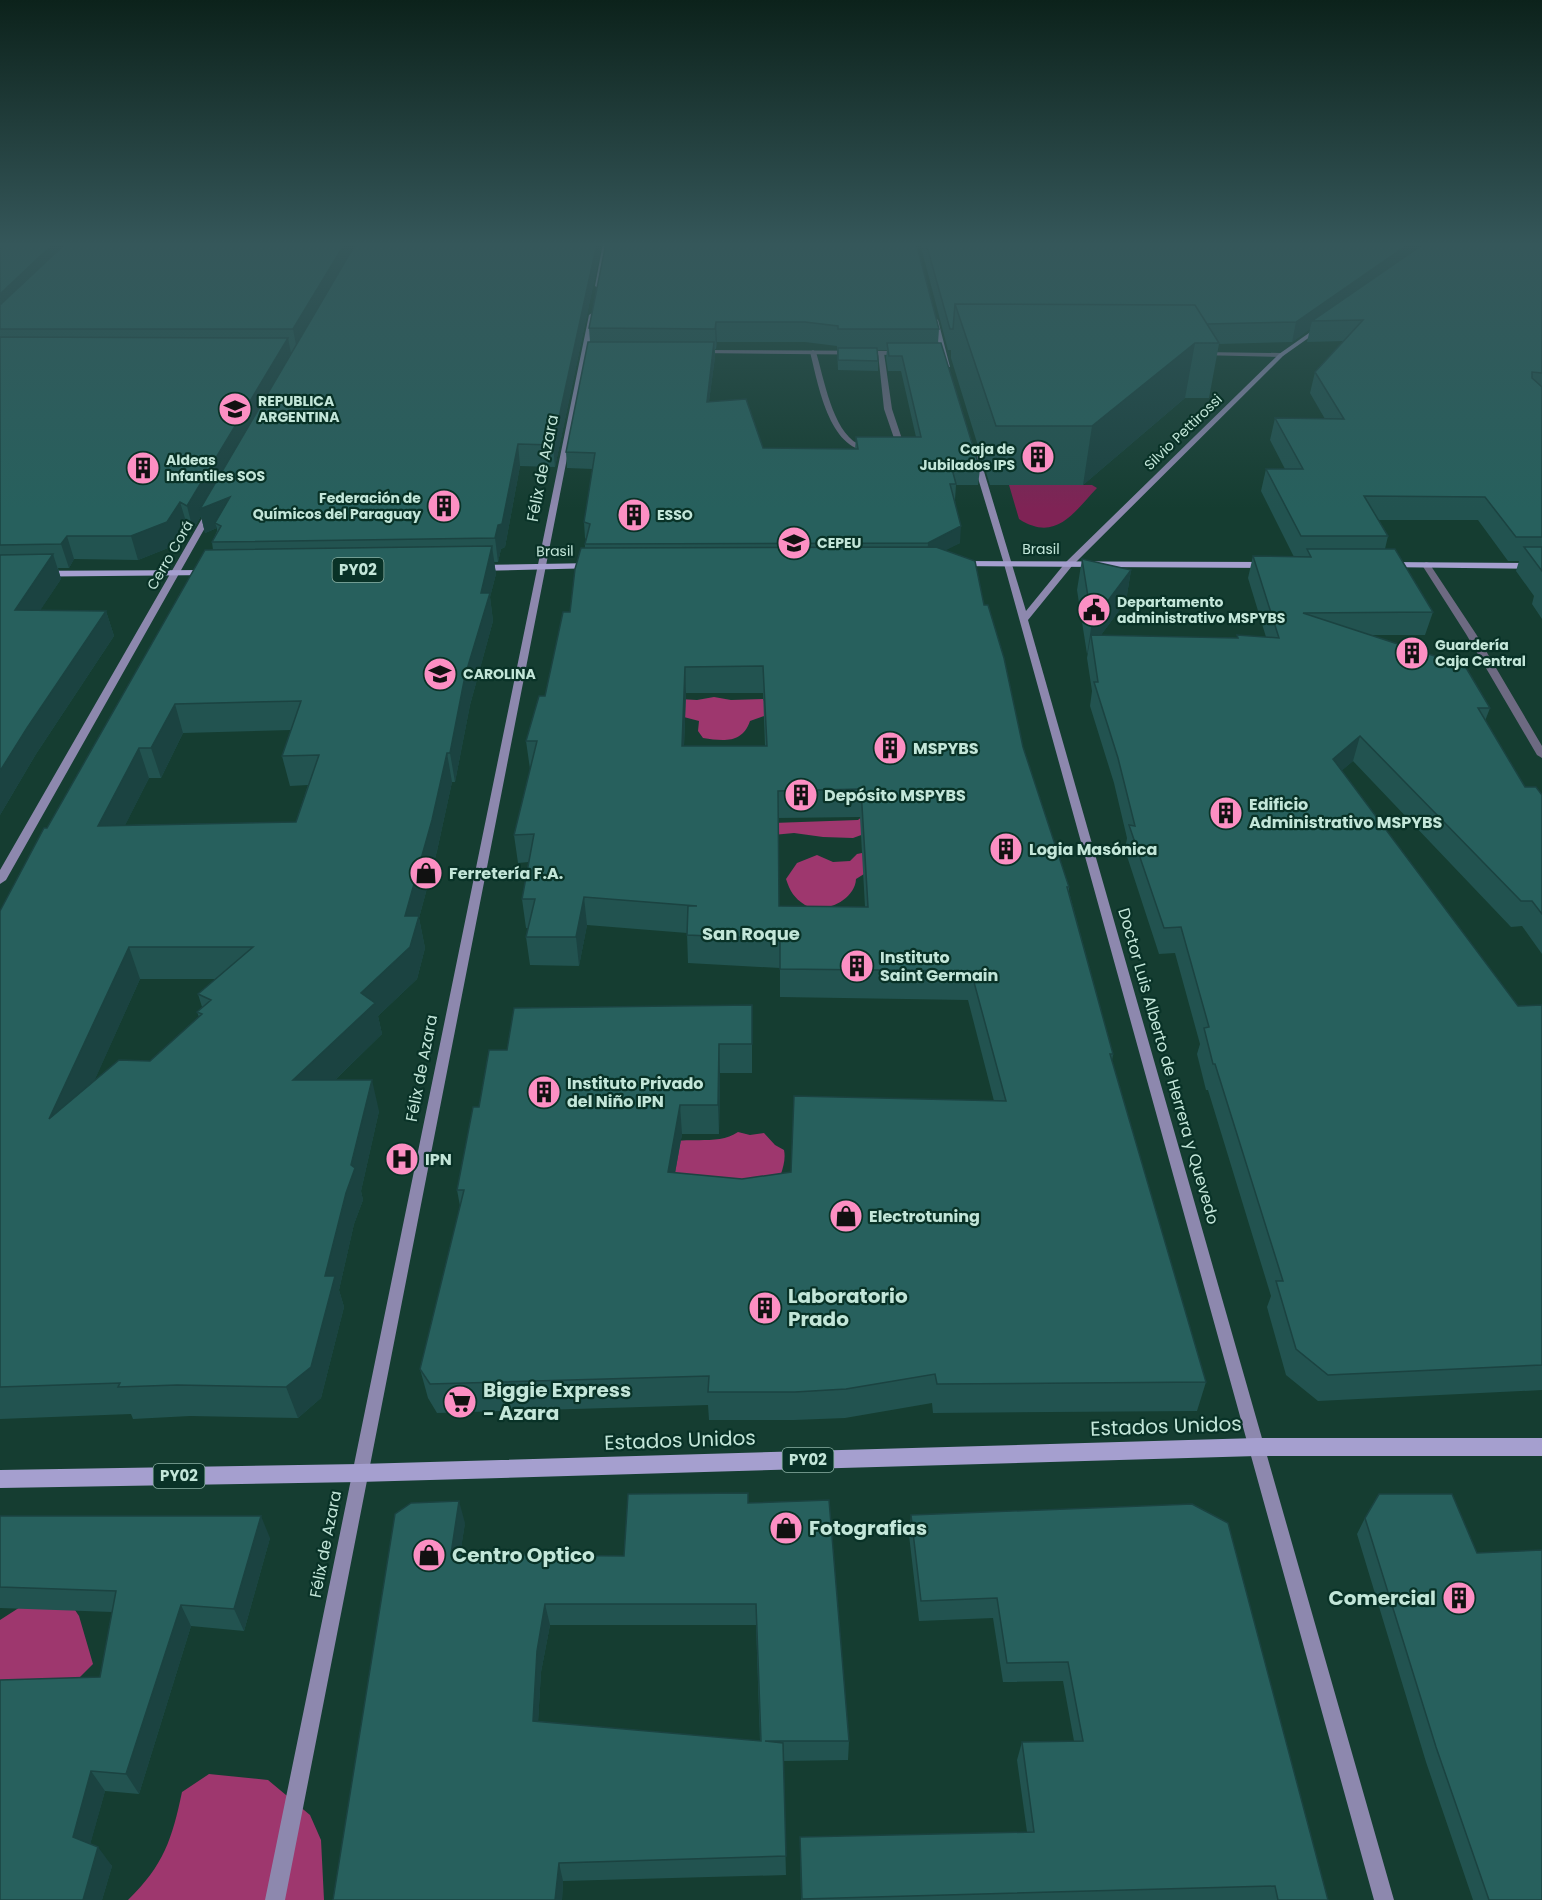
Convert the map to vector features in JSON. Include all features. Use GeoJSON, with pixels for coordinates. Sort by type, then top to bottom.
{"type":"FeatureCollection","features":[{"type":"Feature","properties":{"kind":"main road","name":"Brasil"},"geometry":{"type":"LineString","coordinates":[[948,564],[1286,565]]}},
{"type":"Feature","properties":{"kind":"main road"},"geometry":{"type":"LineString","coordinates":[[1379,565],[1542,566]]}},
{"type":"Feature","properties":{"kind":"main road","name":"Brasil"},"geometry":{"type":"LineString","coordinates":[[459,568],[602,566]]}},
{"type":"Feature","properties":{"kind":"main road"},"geometry":{"type":"LineString","coordinates":[[0,574],[222,572]]}},
{"type":"Feature","properties":{"kind":"main road","name":"Estados Unidos"},"geometry":{"type":"LineString","coordinates":[[0,1479],[359,1473],[1257,1447],[1542,1447]]}},
{"type":"Feature","properties":{"kind":"street","name":"Félix de Azara"},"geometry":{"type":"LineString","coordinates":[[274,1900],[589,332]]}},
{"type":"Feature","properties":{"kind":"street"},"geometry":{"type":"LineString","coordinates":[[939,332],[951,375]]}},
{"type":"Feature","properties":{"kind":"street","name":"Silvio Pettirossi"},"geometry":{"type":"LineString","coordinates":[[1023,620],[1069,564],[1281,355],[1315,332]]}},
{"type":"Feature","properties":{"kind":"street"},"geometry":{"type":"LineString","coordinates":[[585,351],[596,352]]}},
{"type":"Feature","properties":{"kind":"street"},"geometry":{"type":"LineString","coordinates":[[687,352],[912,353]]}},
{"type":"Feature","properties":{"kind":"street"},"geometry":{"type":"LineString","coordinates":[[813,352],[834,420],[847,441],[862,449],[892,449],[900,445],[888,409],[881,353]]}},
{"type":"Feature","properties":{"kind":"street"},"geometry":{"type":"LineString","coordinates":[[933,353],[956,353]]}},
{"type":"Feature","properties":{"kind":"street"},"geometry":{"type":"LineString","coordinates":[[1188,354],[1281,355]]}},
{"type":"Feature","properties":{"kind":"street","name":"Doctor Luis Alberto de Herrera y Quevedo"},"geometry":{"type":"LineString","coordinates":[[971,442],[1008,564],[1384,1900]]}},
{"type":"Feature","properties":{"kind":"street","name":"Cerro Corá"},"geometry":{"type":"LineString","coordinates":[[0,880],[215,503]]}},
{"type":"Feature","properties":{"kind":"street"},"geometry":{"type":"LineString","coordinates":[[1426,565],[1471,634],[1542,755]]}},
{"type":"Feature","properties":{"kind":"shaded area"},"geometry":{"type":"Polygon","coordinates":[[[1009,485],[1092,485],[1097,488],[1063,522],[1044,528],[1032,526],[1019,519],[1009,485]]]}},
{"type":"Feature","properties":{"kind":"shaded area"},"geometry":{"type":"Polygon","coordinates":[[[714,697],[731,700],[763,699],[770,714],[750,721],[747,728],[737,737],[725,740],[703,738],[698,731],[699,721],[680,716],[679,699],[697,700],[714,697]]]}},
{"type":"Feature","properties":{"kind":"shaded area"},"geometry":{"type":"Polygon","coordinates":[[[932,805],[947,811],[945,816],[962,856],[955,861],[957,873],[933,877],[864,874],[856,879],[850,894],[844,900],[820,908],[805,905],[791,891],[786,879],[797,863],[817,855],[833,862],[850,861],[857,854],[867,852],[870,837],[864,834],[853,838],[794,833],[728,839],[708,844],[699,842],[674,856],[662,857],[642,845],[640,837],[644,829],[664,824],[719,821],[765,825],[858,820],[870,810],[880,810],[890,818],[901,822],[925,821],[926,809],[932,805]]]}},
{"type":"Feature","properties":{"kind":"shaded area"},"geometry":{"type":"Polygon","coordinates":[[[738,1132],[750,1135],[764,1133],[775,1145],[784,1150],[783,1166],[775,1194],[613,1165],[665,1143],[722,1139],[738,1132]]]}},
{"type":"Feature","properties":{"kind":"shaded area"},"geometry":{"type":"Polygon","coordinates":[[[42,1593],[67,1598],[79,1616],[93,1664],[0,1748],[0,1620],[42,1593]]]}},
{"type":"Feature","properties":{"kind":"shaded area"},"geometry":{"type":"Polygon","coordinates":[[[209,1774],[268,1780],[310,1815],[321,1840],[324,1900],[128,1900],[150,1875],[165,1850],[182,1792],[209,1774]]]}},
{"type":"Feature","properties":{"kind":"building"},"geometry":{"type":"Polygon","coordinates":[[[304,332],[578,332],[553,445],[518,444],[502,524],[498,525],[495,538],[212,542],[221,526],[215,523],[230,497],[200,509],[304,332]]]}},
{"type":"Feature","properties":{"kind":"building"},"geometry":{"type":"Polygon","coordinates":[[[964,332],[1212,332],[1219,343],[1195,343],[1092,426],[996,426],[964,332]]]}},
{"type":"Feature","properties":{"kind":"building"},"geometry":{"type":"Polygon","coordinates":[[[1352,332],[1542,332],[1542,373],[1532,372],[1532,378],[1542,387],[1542,537],[1516,537],[1485,497],[1364,496],[1388,536],[1301,536],[1266,469],[1303,469],[1275,418],[1344,419],[1315,372],[1352,332]]]}},
{"type":"Feature","properties":{"kind":"building"},"geometry":{"type":"Polygon","coordinates":[[[0,337],[288,338],[187,506],[180,502],[167,522],[131,536],[67,536],[61,544],[0,545],[0,337]]]}},
{"type":"Feature","properties":{"kind":"building"},"geometry":{"type":"Polygon","coordinates":[[[588,342],[714,342],[707,402],[746,399],[763,448],[858,449],[856,437],[921,437],[902,356],[889,356],[887,343],[941,343],[980,469],[952,469],[956,484],[950,484],[961,526],[928,543],[585,544],[590,524],[584,522],[595,453],[566,452],[588,342]]]}},
{"type":"Feature","properties":{"kind":"building"},"geometry":{"type":"Polygon","coordinates":[[[838,348],[877,348],[878,361],[838,360],[838,348]]]}},
{"type":"Feature","properties":{"kind":"building"},"geometry":{"type":"Polygon","coordinates":[[[492,546],[481,593],[490,593],[465,676],[450,753],[447,753],[432,820],[405,916],[419,916],[410,947],[361,993],[375,1003],[293,1080],[372,1080],[351,1165],[355,1168],[346,1193],[325,1276],[335,1276],[311,1367],[286,1387],[177,1385],[118,1387],[120,1383],[0,1387],[0,911],[44,828],[47,828],[205,550],[492,546]],[[301,701],[175,704],[151,748],[139,748],[98,826],[296,822],[319,755],[282,756],[301,701]],[[129,947],[49,1119],[119,1060],[150,1061],[202,1014],[197,1012],[211,1000],[198,994],[253,947],[129,947]]]}},
{"type":"Feature","properties":{"kind":"building"},"geometry":{"type":"Polygon","coordinates":[[[936,547],[975,561],[984,605],[988,605],[1004,658],[1023,747],[1069,887],[1067,887],[1113,1054],[1110,1054],[1206,1382],[937,1384],[935,1374],[846,1389],[795,1392],[708,1392],[709,1376],[430,1384],[420,1369],[464,1190],[457,1190],[473,1107],[479,1107],[489,1050],[507,1050],[514,1008],[752,1005],[752,1044],[719,1044],[718,1105],[680,1105],[668,1172],[742,1179],[791,1172],[794,1096],[1006,1101],[971,971],[780,969],[780,939],[687,935],[688,906],[697,906],[584,897],[576,937],[526,937],[535,899],[522,899],[534,834],[514,835],[537,741],[526,741],[539,696],[545,696],[563,612],[570,612],[575,569],[581,548],[936,547]],[[763,666],[685,667],[682,746],[767,746],[763,666]],[[861,789],[778,791],[779,906],[868,907],[861,789]]]}},
{"type":"Feature","properties":{"kind":"building"},"geometry":{"type":"Polygon","coordinates":[[[1524,547],[1542,547],[1542,571],[1524,547]]]}},
{"type":"Feature","properties":{"kind":"building"},"geometry":{"type":"Polygon","coordinates":[[[1307,549],[1395,549],[1433,612],[1303,613],[1465,666],[1490,708],[1478,708],[1525,787],[1536,787],[1542,795],[1542,914],[1532,901],[1521,901],[1360,736],[1333,759],[1518,1006],[1542,1005],[1542,1365],[1328,1375],[1296,1349],[1276,1281],[1283,1281],[1215,1064],[1213,1064],[1204,1028],[1209,1027],[1181,927],[1164,928],[1129,825],[1135,826],[1118,758],[1094,682],[1098,682],[1091,635],[1238,638],[1237,635],[1279,638],[1253,556],[1311,557],[1307,549]]]}},
{"type":"Feature","properties":{"kind":"building"},"geometry":{"type":"Polygon","coordinates":[[[53,554],[15,610],[106,611],[0,771],[0,555],[53,554]]]}},
{"type":"Feature","properties":{"kind":"building"},"geometry":{"type":"Polygon","coordinates":[[[1082,559],[1131,570],[1092,622],[1082,559]]]}},
{"type":"Feature","properties":{"kind":"building"},"geometry":{"type":"Polygon","coordinates":[[[748,1493],[748,1503],[829,1500],[849,1741],[765,1741],[783,1743],[786,1856],[559,1863],[555,1900],[333,1900],[395,1514],[411,1503],[459,1501],[451,1554],[624,1556],[628,1494],[748,1493]],[[545,1604],[537,1651],[533,1721],[761,1741],[756,1604],[545,1604]]]}},
{"type":"Feature","properties":{"kind":"building"},"geometry":{"type":"Polygon","coordinates":[[[1379,1494],[1452,1494],[1477,1553],[1542,1550],[1542,1900],[1489,1900],[1436,1747],[1365,1518],[1379,1494]]]}},
{"type":"Feature","properties":{"kind":"building"},"geometry":{"type":"Polygon","coordinates":[[[1192,1504],[1228,1523],[1328,1900],[1278,1900],[1275,1886],[802,1899],[800,1837],[1034,1832],[1022,1742],[1083,1741],[1068,1662],[1007,1663],[997,1598],[921,1601],[911,1515],[1192,1504]]]}},
{"type":"Feature","properties":{"kind":"building"},"geometry":{"type":"Polygon","coordinates":[[[0,1516],[261,1516],[234,1609],[181,1605],[126,1774],[91,1771],[73,1837],[98,1847],[83,1900],[0,1900],[0,1680],[100,1677],[116,1591],[0,1587],[0,1516]]]}},
{"type":"Feature","properties":{"kind":"place","name":"REPUBLICA ARGENTINA"},"geometry":{"type":"Point","coordinates":[235,409]}},
{"type":"Feature","properties":{"kind":"place","name":"Caja de Jubilados IPS"},"geometry":{"type":"Point","coordinates":[1038,457]}},
{"type":"Feature","properties":{"kind":"place","name":"Aldeas Infantiles SOS"},"geometry":{"type":"Point","coordinates":[143,468]}},
{"type":"Feature","properties":{"kind":"place","name":"Federación de Químicos del Paraguay"},"geometry":{"type":"Point","coordinates":[444,506]}},
{"type":"Feature","properties":{"kind":"place","name":"ESSO"},"geometry":{"type":"Point","coordinates":[634,515]}},
{"type":"Feature","properties":{"kind":"place","name":"CEPEU"},"geometry":{"type":"Point","coordinates":[794,543]}},
{"type":"Feature","properties":{"kind":"place","name":"Departamento administrativo MSPYBS"},"geometry":{"type":"Point","coordinates":[1094,610]}},
{"type":"Feature","properties":{"kind":"place","name":"Guardería Caja Central"},"geometry":{"type":"Point","coordinates":[1412,653]}},
{"type":"Feature","properties":{"kind":"place","name":"CAROLINA"},"geometry":{"type":"Point","coordinates":[440,674]}},
{"type":"Feature","properties":{"kind":"place","name":"MSPYBS"},"geometry":{"type":"Point","coordinates":[890,748]}},
{"type":"Feature","properties":{"kind":"place","name":"Depósito MSPYBS"},"geometry":{"type":"Point","coordinates":[801,795]}},
{"type":"Feature","properties":{"kind":"place","name":"Edificio Administrativo MSPYBS"},"geometry":{"type":"Point","coordinates":[1226,813]}},
{"type":"Feature","properties":{"kind":"place","name":"Logia Masónica"},"geometry":{"type":"Point","coordinates":[1006,849]}},
{"type":"Feature","properties":{"kind":"place","name":"Ferretería F.A."},"geometry":{"type":"Point","coordinates":[426,873]}},
{"type":"Feature","properties":{"kind":"place","name":"Instituto Saint Germain"},"geometry":{"type":"Point","coordinates":[857,966]}},
{"type":"Feature","properties":{"kind":"place","name":"Instituto Privado del Niño IPN"},"geometry":{"type":"Point","coordinates":[544,1092]}},
{"type":"Feature","properties":{"kind":"place","name":"IPN"},"geometry":{"type":"Point","coordinates":[402,1159]}},
{"type":"Feature","properties":{"kind":"place","name":"Electrotuning"},"geometry":{"type":"Point","coordinates":[846,1216]}},
{"type":"Feature","properties":{"kind":"place","name":"Laboratorio Prado"},"geometry":{"type":"Point","coordinates":[765,1308]}},
{"type":"Feature","properties":{"kind":"place","name":"Biggie Express - Azara"},"geometry":{"type":"Point","coordinates":[460,1402]}},
{"type":"Feature","properties":{"kind":"place","name":"Fotografias"},"geometry":{"type":"Point","coordinates":[786,1528]}},
{"type":"Feature","properties":{"kind":"place","name":"Centro Optico"},"geometry":{"type":"Point","coordinates":[429,1555]}},
{"type":"Feature","properties":{"kind":"place","name":"Comercial"},"geometry":{"type":"Point","coordinates":[1459,1598]}},
{"type":"Feature","properties":{"kind":"district","name":"San Roque"},"geometry":{"type":"Point","coordinates":[751,934]}}]}
